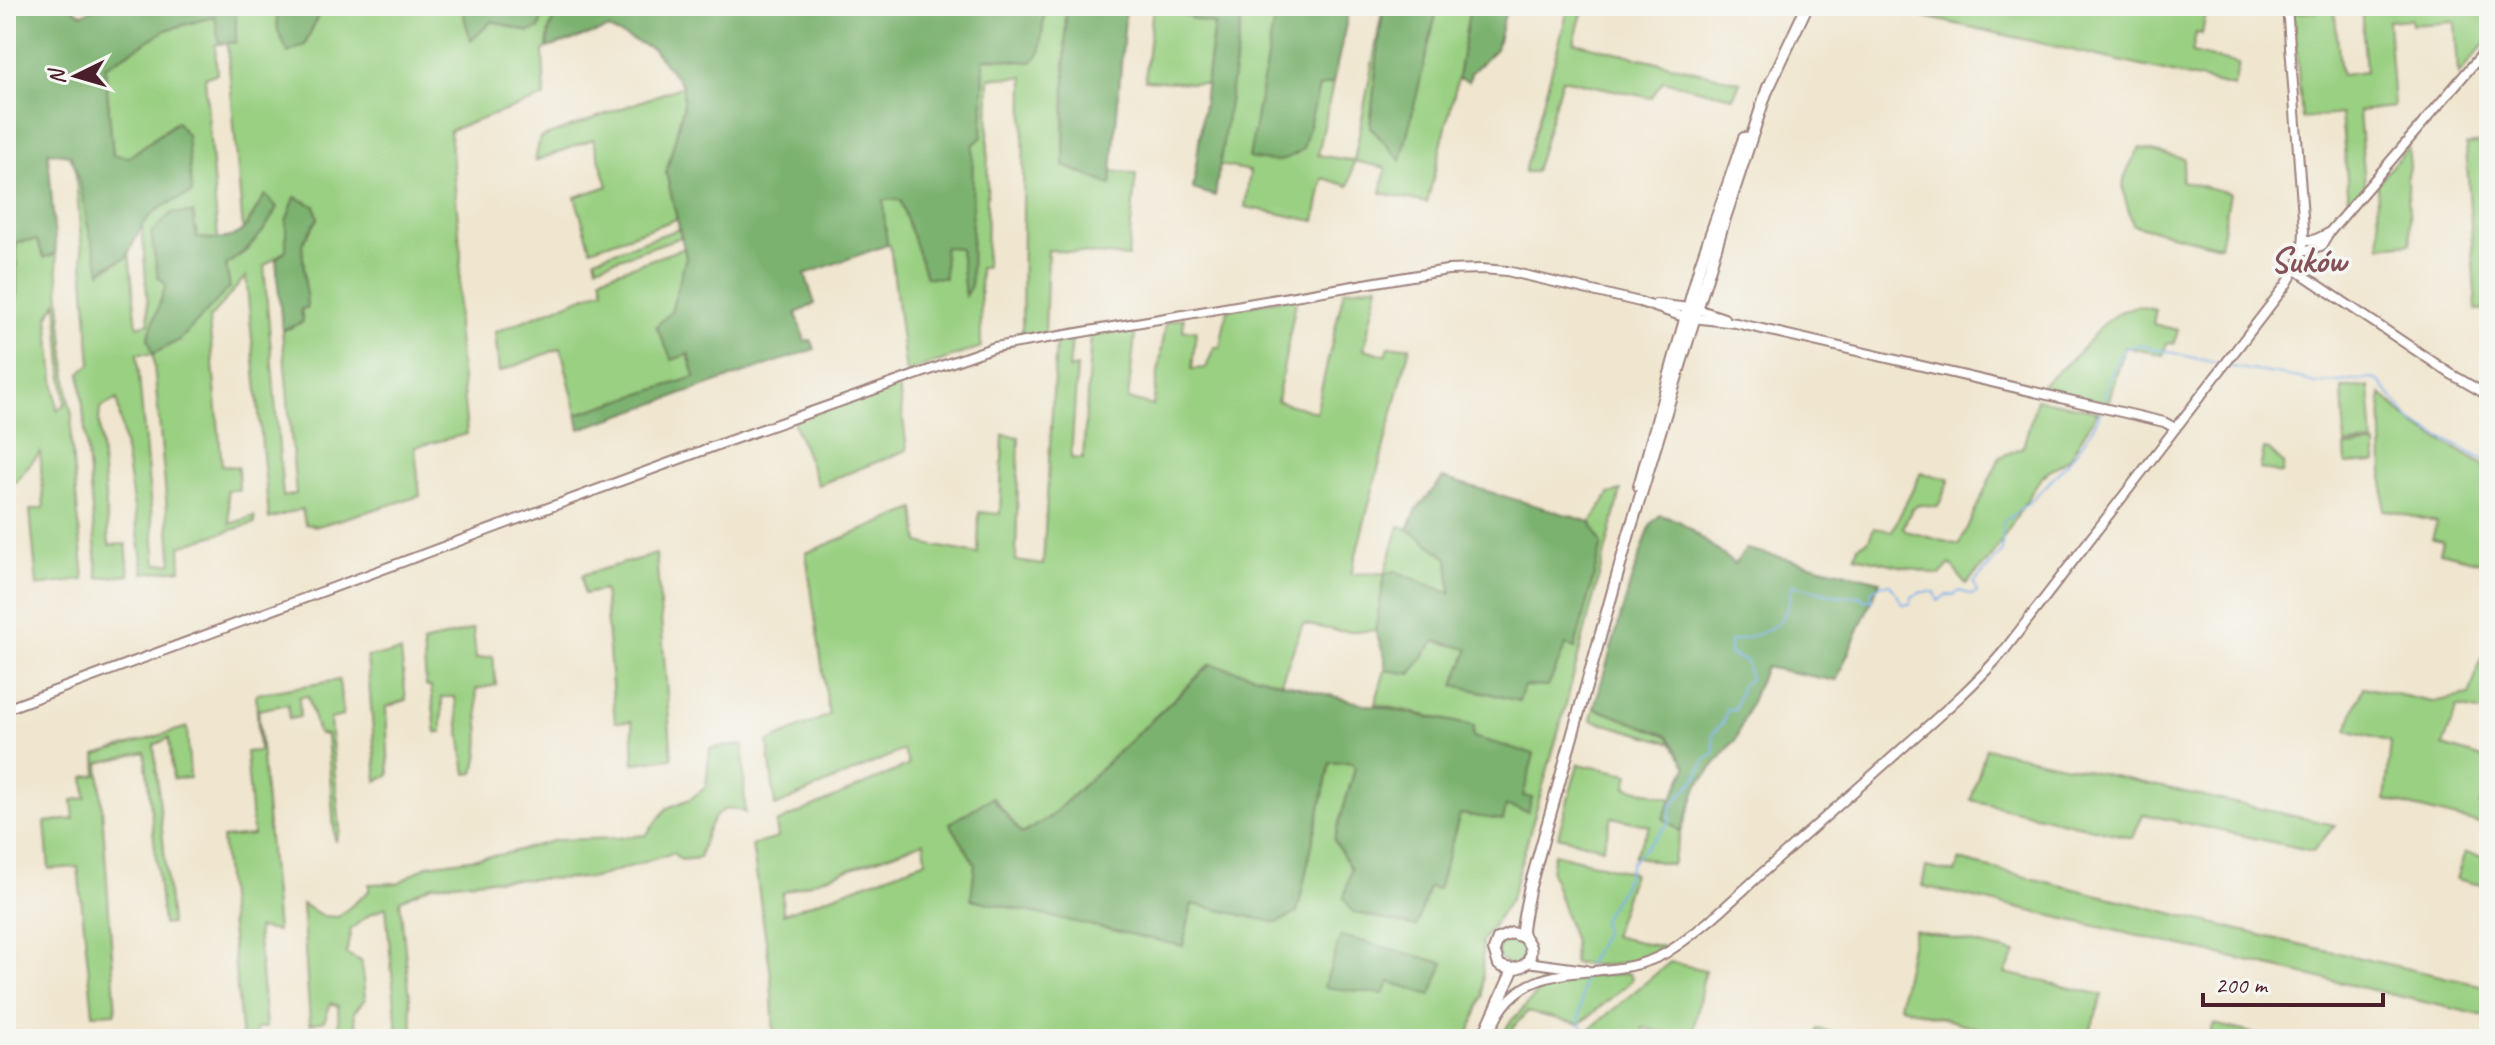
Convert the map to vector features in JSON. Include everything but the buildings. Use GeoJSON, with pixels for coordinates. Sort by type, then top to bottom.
{"type":"FeatureCollection","features":[{"type":"Feature","properties":{"kind":"main road"},"geometry":{"type":"LineString","coordinates":[[1518,935],[1731,170],[1807,6]]}},
{"type":"Feature","properties":{"kind":"main road"},"geometry":{"type":"LineString","coordinates":[[1482,1039],[1508,968],[1529,957],[1529,944],[1518,935],[1501,937],[1495,946],[1495,958],[1508,968]]}},
{"type":"Feature","properties":{"kind":"street"},"geometry":{"type":"LineString","coordinates":[[1482,1039],[1508,1000],[1521,989],[1548,976],[1627,968],[1662,954],[1695,931],[1966,691],[2006,648],[2296,270],[2304,240],[2287,6]]}},
{"type":"Feature","properties":{"kind":"street"},"geometry":{"type":"LineString","coordinates":[[2303,251],[2321,246],[2489,46]]}},
{"type":"Feature","properties":{"kind":"street"},"geometry":{"type":"LineString","coordinates":[[2304,240],[2314,240],[2328,234]]}},
{"type":"Feature","properties":{"kind":"street"},"geometry":{"type":"LineString","coordinates":[[6,709],[723,443],[995,347],[1457,269],[1507,271],[2102,407],[2164,422],[2175,428]]}},
{"type":"Feature","properties":{"kind":"street"},"geometry":{"type":"LineString","coordinates":[[2296,270],[2489,396]]}},
{"type":"Feature","properties":{"kind":"street"},"geometry":{"type":"LineString","coordinates":[[1529,957],[1585,971]]}},
{"type":"Feature","properties":{"kind":"green space"},"geometry":{"type":"Polygon","coordinates":[[[6,6],[74,6],[73,9],[82,14],[100,6],[236,6],[236,42],[219,44],[215,16],[166,30],[105,67],[113,155],[129,157],[177,122],[187,135],[192,193],[165,205],[150,216],[126,258],[106,266],[101,272],[74,163],[70,155],[48,152],[56,253],[44,258],[37,240],[17,242],[17,301],[11,301],[6,257],[6,6]]]}},
{"type":"Feature","properties":{"kind":"green space"},"geometry":{"type":"Polygon","coordinates":[[[236,6],[276,6],[278,31],[305,45],[322,6],[461,6],[471,40],[492,21],[529,32],[543,6],[560,6],[549,31],[547,48],[543,51],[545,97],[450,130],[461,255],[457,327],[467,434],[415,447],[420,496],[318,526],[305,524],[302,509],[269,519],[246,276],[209,319],[222,466],[238,467],[239,490],[227,490],[230,524],[254,516],[255,523],[180,546],[181,569],[144,573],[117,399],[100,408],[99,421],[109,545],[126,544],[129,575],[98,578],[80,373],[91,364],[75,165],[101,271],[126,258],[129,252],[137,326],[149,323],[142,225],[156,208],[192,193],[176,122],[129,157],[113,156],[105,67],[166,30],[216,16],[219,44],[215,45],[217,74],[205,77],[218,239],[197,238],[193,213],[148,338],[154,353],[229,287],[226,265],[249,249],[265,195],[243,231],[227,43],[236,42],[236,6]],[[295,198],[286,221],[286,250],[264,266],[283,497],[296,494],[282,330],[291,328],[301,309],[307,307],[302,244],[318,219],[315,206],[295,198]],[[137,354],[156,564],[172,563],[153,354],[137,354]]]}},
{"type":"Feature","properties":{"kind":"green space"},"geometry":{"type":"Polygon","coordinates":[[[276,6],[322,6],[305,45],[288,53],[278,31],[276,6]]]}},
{"type":"Feature","properties":{"kind":"green space"},"geometry":{"type":"Polygon","coordinates":[[[461,6],[545,6],[539,29],[529,32],[492,21],[471,41],[461,6]]]}},
{"type":"Feature","properties":{"kind":"green space"},"geometry":{"type":"Polygon","coordinates":[[[560,6],[1045,6],[1040,53],[1032,62],[984,59],[982,137],[973,145],[971,286],[965,296],[960,248],[944,247],[945,278],[926,277],[900,200],[883,200],[887,245],[805,274],[815,304],[796,313],[805,341],[811,340],[815,349],[580,429],[577,414],[695,377],[689,354],[672,360],[656,326],[671,312],[686,257],[666,173],[683,108],[683,86],[653,49],[608,29],[547,48],[549,31],[560,6]]]}},
{"type":"Feature","properties":{"kind":"green space"},"geometry":{"type":"Polygon","coordinates":[[[1045,6],[1066,6],[1064,166],[1111,184],[1112,171],[1136,174],[1128,257],[1048,250],[1045,334],[1022,338],[1024,77],[989,78],[986,268],[980,268],[981,347],[906,373],[882,200],[900,200],[912,231],[944,246],[960,248],[965,295],[973,145],[982,137],[984,58],[1008,58],[1017,62],[1040,53],[1045,6]]]}},
{"type":"Feature","properties":{"kind":"green space"},"geometry":{"type":"Polygon","coordinates":[[[1066,6],[1126,6],[1111,185],[1064,166],[1066,6]]]}},
{"type":"Feature","properties":{"kind":"green space"},"geometry":{"type":"Polygon","coordinates":[[[1153,6],[1214,23],[1206,84],[1145,80],[1153,6]]]}},
{"type":"Feature","properties":{"kind":"green space"},"geometry":{"type":"Polygon","coordinates":[[[1191,6],[1350,6],[1333,83],[1319,87],[1303,149],[1278,161],[1249,158],[1274,19],[1242,16],[1215,196],[1193,189],[1214,24],[1190,18],[1191,6]]]}},
{"type":"Feature","properties":{"kind":"green space"},"geometry":{"type":"Polygon","coordinates":[[[1383,6],[1438,6],[1401,161],[1370,127],[1383,6]]]}},
{"type":"Feature","properties":{"kind":"green space"},"geometry":{"type":"Polygon","coordinates":[[[1438,6],[1470,6],[1458,78],[1427,203],[1381,193],[1386,168],[1354,161],[1382,12],[1370,127],[1400,160],[1438,6]]]}},
{"type":"Feature","properties":{"kind":"green space"},"geometry":{"type":"Polygon","coordinates":[[[1470,6],[1507,6],[1496,49],[1471,73],[1469,82],[1458,78],[1470,6]]]}},
{"type":"Feature","properties":{"kind":"green space"},"geometry":{"type":"Polygon","coordinates":[[[1569,6],[1584,6],[1574,42],[1741,82],[1733,97],[1663,81],[1651,98],[1562,79],[1535,172],[1524,172],[1569,6]]]}},
{"type":"Feature","properties":{"kind":"green space"},"geometry":{"type":"Polygon","coordinates":[[[1877,6],[2207,6],[2202,34],[2196,33],[2192,53],[2239,64],[2234,87],[1877,6]]]}},
{"type":"Feature","properties":{"kind":"green space"},"geometry":{"type":"Polygon","coordinates":[[[2315,6],[2334,6],[2341,75],[2366,72],[2361,6],[2489,6],[2489,39],[2458,75],[2455,22],[2412,25],[2411,19],[2388,21],[2394,107],[2359,111],[2365,186],[2349,201],[2341,114],[2302,118],[2293,13],[2315,12],[2315,6]]]}},
{"type":"Feature","properties":{"kind":"green space"},"geometry":{"type":"Polygon","coordinates":[[[1242,16],[1274,19],[1265,83],[1302,149],[1319,87],[1333,83],[1318,155],[1354,161],[1349,186],[1323,178],[1315,221],[1245,207],[1250,171],[1219,165],[1242,16]]]}},
{"type":"Feature","properties":{"kind":"green space"},"geometry":{"type":"Polygon","coordinates":[[[683,86],[683,108],[666,173],[677,219],[591,249],[575,197],[608,186],[593,139],[535,161],[540,138],[683,86]]]}},
{"type":"Feature","properties":{"kind":"green space"},"geometry":{"type":"Polygon","coordinates":[[[2489,142],[2489,309],[2476,310],[2466,145],[2489,142]]]}},
{"type":"Feature","properties":{"kind":"green space"},"geometry":{"type":"Polygon","coordinates":[[[2408,146],[2411,243],[2380,246],[2377,184],[2408,146]]]}},
{"type":"Feature","properties":{"kind":"green space"},"geometry":{"type":"Polygon","coordinates":[[[2140,148],[2185,159],[2181,181],[2230,193],[2220,246],[2133,225],[2123,185],[2140,148]]]}},
{"type":"Feature","properties":{"kind":"green space"},"geometry":{"type":"Polygon","coordinates":[[[265,195],[277,207],[256,239],[226,265],[230,287],[180,340],[153,354],[148,338],[166,284],[158,277],[151,233],[172,213],[193,213],[197,238],[233,236],[246,226],[265,195]]]}},
{"type":"Feature","properties":{"kind":"green space"},"geometry":{"type":"Polygon","coordinates":[[[295,197],[315,206],[318,218],[302,244],[307,308],[301,309],[303,322],[282,330],[276,259],[286,250],[286,221],[295,197]]]}},
{"type":"Feature","properties":{"kind":"green space"},"geometry":{"type":"Polygon","coordinates":[[[679,229],[681,237],[597,266],[595,258],[679,229]]]}},
{"type":"Feature","properties":{"kind":"green space"},"geometry":{"type":"Polygon","coordinates":[[[37,240],[51,257],[56,253],[84,580],[37,586],[30,510],[44,508],[40,452],[15,482],[6,486],[6,257],[11,301],[16,301],[17,242],[37,240]],[[57,302],[48,317],[57,410],[65,404],[57,302]]]}},
{"type":"Feature","properties":{"kind":"green space"},"geometry":{"type":"Polygon","coordinates":[[[684,248],[686,257],[671,312],[696,377],[577,414],[561,348],[499,372],[495,332],[604,289],[601,277],[684,248]]]}},
{"type":"Feature","properties":{"kind":"green space"},"geometry":{"type":"Polygon","coordinates":[[[1378,285],[1364,349],[1386,355],[1389,347],[1410,346],[1351,574],[1385,573],[1399,526],[1408,529],[1448,558],[1451,595],[1395,571],[1386,573],[1375,631],[1338,631],[1303,624],[1281,682],[1210,664],[1050,817],[1022,834],[993,797],[950,823],[975,864],[971,899],[1183,945],[1192,904],[1297,913],[1330,763],[1353,762],[1355,768],[1334,840],[1438,889],[1460,814],[1503,820],[1506,806],[1523,796],[1473,737],[1474,726],[1375,704],[1385,670],[1411,674],[1436,641],[1469,649],[1455,685],[1524,686],[1566,645],[1575,648],[1602,544],[1591,522],[1609,494],[1621,491],[1564,712],[1511,898],[1482,942],[1483,995],[1467,1039],[774,1039],[771,975],[752,845],[778,838],[776,823],[909,765],[903,750],[775,806],[768,742],[829,715],[806,553],[915,509],[919,543],[978,554],[979,512],[1000,514],[1003,435],[1019,437],[1016,561],[1043,565],[1056,341],[1072,339],[1069,369],[1077,367],[1071,458],[1083,459],[1091,334],[1136,326],[1128,399],[1153,406],[1166,322],[1184,318],[1183,331],[1196,330],[1192,369],[1206,368],[1214,347],[1220,347],[1227,310],[1297,296],[1277,401],[1316,412],[1344,290],[1378,285]],[[924,842],[782,893],[783,914],[926,861],[924,842]]]}},
{"type":"Feature","properties":{"kind":"green space"},"geometry":{"type":"Polygon","coordinates":[[[2137,306],[2156,310],[2153,324],[2178,330],[2174,344],[2167,343],[2163,355],[2125,347],[2108,403],[2041,386],[2079,352],[2110,318],[2137,306]]]}},
{"type":"Feature","properties":{"kind":"green space"},"geometry":{"type":"Polygon","coordinates":[[[899,386],[907,450],[818,485],[793,421],[899,386]]]}},
{"type":"Feature","properties":{"kind":"green space"},"geometry":{"type":"Polygon","coordinates":[[[2369,387],[2373,443],[2345,445],[2342,388],[2369,387]]]}},
{"type":"Feature","properties":{"kind":"green space"},"geometry":{"type":"Polygon","coordinates":[[[2381,394],[2415,425],[2483,465],[2489,480],[2489,564],[2440,552],[2443,541],[2432,539],[2437,522],[2384,510],[2381,394]]]}},
{"type":"Feature","properties":{"kind":"green space"},"geometry":{"type":"Polygon","coordinates":[[[2037,399],[2098,411],[2069,458],[2041,477],[1991,558],[1966,584],[1950,564],[1940,575],[1855,556],[1858,546],[1868,541],[1874,528],[1892,531],[1921,473],[1950,479],[1938,507],[1918,504],[1903,527],[1906,531],[1959,545],[2000,457],[2023,447],[2037,399]]]}},
{"type":"Feature","properties":{"kind":"green space"},"geometry":{"type":"Polygon","coordinates":[[[2376,445],[2376,462],[2346,464],[2345,447],[2376,445]]]}},
{"type":"Feature","properties":{"kind":"green space"},"geometry":{"type":"Polygon","coordinates":[[[2264,449],[2284,464],[2282,474],[2260,469],[2264,449]]]}},
{"type":"Feature","properties":{"kind":"green space"},"geometry":{"type":"Polygon","coordinates":[[[1443,478],[1591,522],[1602,544],[1575,648],[1566,645],[1548,687],[1524,686],[1519,701],[1454,685],[1469,649],[1436,641],[1411,674],[1385,670],[1385,657],[1375,631],[1385,573],[1395,571],[1451,594],[1448,558],[1408,529],[1417,509],[1443,478]]]}},
{"type":"Feature","properties":{"kind":"green space"},"geometry":{"type":"Polygon","coordinates":[[[1660,515],[1679,521],[1735,564],[1746,549],[1880,581],[1836,681],[1765,667],[1736,739],[1698,785],[1681,832],[1663,818],[1687,767],[1668,736],[1594,708],[1631,581],[1651,524],[1660,515]]]}},
{"type":"Feature","properties":{"kind":"green space"},"geometry":{"type":"Polygon","coordinates":[[[656,554],[672,758],[634,763],[632,721],[615,722],[604,590],[584,594],[582,575],[656,554]]]}},
{"type":"Feature","properties":{"kind":"green space"},"geometry":{"type":"Polygon","coordinates":[[[473,629],[476,659],[493,656],[496,685],[476,689],[479,752],[474,773],[466,774],[455,697],[442,697],[442,732],[436,733],[431,687],[426,686],[423,643],[473,629]]]}},
{"type":"Feature","properties":{"kind":"green space"},"geometry":{"type":"Polygon","coordinates":[[[2489,637],[2489,713],[2457,707],[2443,746],[2489,760],[2489,773],[2480,805],[2489,808],[2489,826],[2385,800],[2391,742],[2347,730],[2363,687],[2432,702],[2469,695],[2489,637]]]}},
{"type":"Feature","properties":{"kind":"green space"},"geometry":{"type":"Polygon","coordinates":[[[401,652],[406,700],[386,707],[389,775],[377,781],[367,657],[401,652]]]}},
{"type":"Feature","properties":{"kind":"green space"},"geometry":{"type":"Polygon","coordinates":[[[1211,664],[1360,703],[1474,726],[1473,737],[1534,754],[1523,796],[1532,798],[1528,812],[1506,806],[1503,820],[1460,814],[1438,889],[1429,887],[1416,927],[1353,912],[1344,898],[1351,869],[1334,840],[1355,769],[1352,762],[1330,763],[1297,913],[1277,923],[1192,904],[1183,946],[971,899],[975,864],[950,823],[992,797],[1022,834],[1050,817],[1211,664]]]}},
{"type":"Feature","properties":{"kind":"green space"},"geometry":{"type":"Polygon","coordinates":[[[339,680],[343,716],[330,719],[340,830],[335,842],[327,735],[318,734],[308,696],[299,697],[300,717],[289,719],[288,704],[258,710],[277,931],[257,928],[266,1027],[256,1029],[256,1039],[242,1039],[222,838],[253,835],[246,752],[259,751],[256,694],[339,680]]]}},
{"type":"Feature","properties":{"kind":"green space"},"geometry":{"type":"Polygon","coordinates":[[[1594,708],[1668,736],[1672,743],[1591,720],[1594,708]]]}},
{"type":"Feature","properties":{"kind":"green space"},"geometry":{"type":"Polygon","coordinates":[[[187,727],[190,778],[173,779],[169,738],[154,745],[171,924],[163,925],[145,752],[99,763],[116,1013],[93,1014],[78,867],[49,869],[45,822],[74,819],[72,800],[86,798],[84,777],[97,775],[96,755],[187,727]]]}},
{"type":"Feature","properties":{"kind":"green space"},"geometry":{"type":"Polygon","coordinates":[[[743,745],[745,813],[726,809],[719,814],[708,829],[699,858],[681,860],[673,853],[594,878],[486,880],[432,885],[400,900],[414,1039],[398,1039],[386,907],[370,914],[351,929],[346,954],[361,961],[365,999],[354,1012],[358,1039],[339,1039],[338,1006],[331,1003],[324,1021],[310,1024],[302,904],[323,916],[338,917],[369,891],[369,884],[398,883],[428,865],[504,854],[556,840],[646,835],[667,808],[690,799],[706,787],[710,748],[743,745]]]}},
{"type":"Feature","properties":{"kind":"green space"},"geometry":{"type":"Polygon","coordinates":[[[1986,748],[2335,825],[2313,851],[2143,814],[2133,838],[1971,800],[1986,748]]]}},
{"type":"Feature","properties":{"kind":"green space"},"geometry":{"type":"Polygon","coordinates":[[[1578,764],[1629,774],[1626,787],[1672,798],[1663,818],[1681,832],[1672,865],[1634,856],[1650,826],[1612,817],[1603,848],[1558,836],[1578,764]]]}},
{"type":"Feature","properties":{"kind":"green space"},"geometry":{"type":"Polygon","coordinates":[[[1554,853],[1633,873],[1613,936],[1666,948],[1621,964],[1573,963],[1574,942],[1551,871],[1554,853]]]}},
{"type":"Feature","properties":{"kind":"green space"},"geometry":{"type":"Polygon","coordinates":[[[2465,853],[2489,858],[2489,887],[2456,879],[2465,853]]]}},
{"type":"Feature","properties":{"kind":"green space"},"geometry":{"type":"Polygon","coordinates":[[[1959,860],[2268,937],[2489,987],[2489,1017],[1922,886],[1926,867],[1955,873],[1959,860]]]}},
{"type":"Feature","properties":{"kind":"green space"},"geometry":{"type":"Polygon","coordinates":[[[1914,930],[2016,953],[2005,973],[2103,995],[2087,1039],[2042,1039],[1994,1029],[1995,1039],[1982,1039],[1985,1030],[1899,1006],[1914,930]]]}},
{"type":"Feature","properties":{"kind":"green space"},"geometry":{"type":"Polygon","coordinates":[[[1341,936],[1444,963],[1431,995],[1390,982],[1383,994],[1324,987],[1341,936]]]}},
{"type":"Feature","properties":{"kind":"green space"},"geometry":{"type":"Polygon","coordinates":[[[1512,937],[1522,941],[1526,951],[1522,961],[1512,965],[1502,961],[1498,951],[1502,941],[1512,937]]]}},
{"type":"Feature","properties":{"kind":"green space"},"geometry":{"type":"Polygon","coordinates":[[[1670,962],[1705,970],[1692,1039],[1643,1028],[1641,1039],[1578,1039],[1670,962]]]}},
{"type":"Feature","properties":{"kind":"green space"},"geometry":{"type":"Polygon","coordinates":[[[1629,973],[1632,977],[1630,982],[1580,1024],[1527,1012],[1508,1039],[1500,1039],[1510,1022],[1540,991],[1540,981],[1629,973]]]}},
{"type":"Feature","properties":{"kind":"green space"},"geometry":{"type":"Polygon","coordinates":[[[2214,1024],[2276,1039],[2207,1039],[2214,1024]]]}},
{"type":"Feature","properties":{"kind":"green space"},"geometry":{"type":"Polygon","coordinates":[[[1818,1029],[1863,1039],[1816,1039],[1818,1029]]]}},
{"type":"Feature","properties":{"kind":"waterway"},"geometry":{"type":"LineString","coordinates":[[2103,403],[2108,381],[2126,348],[2140,345],[2220,364]]}},
{"type":"Feature","properties":{"kind":"waterway"},"geometry":{"type":"LineString","coordinates":[[2226,366],[2300,378],[2314,384],[2379,381],[2411,421],[2489,463]]}},
{"type":"Feature","properties":{"kind":"waterway"},"geometry":{"type":"LineString","coordinates":[[1587,966],[1604,933],[1602,920],[1623,886],[1632,862],[1669,823],[1671,806],[1697,777],[1705,760],[1714,754],[1713,734],[1724,721],[1727,709],[1735,709],[1742,685],[1750,679],[1746,662],[1730,654],[1730,642],[1765,631],[1781,620],[1790,600],[1791,585],[1834,595],[1860,596],[1872,601],[1871,591],[1883,584],[1890,584],[1903,604],[1910,604],[1912,597],[1922,592],[1935,592],[1938,601],[1960,591],[1972,595],[1977,593],[1974,583],[2002,552],[2003,522],[2060,472],[2085,439],[2101,409]]}},
{"type":"Feature","properties":{"kind":"waterway"},"geometry":{"type":"LineString","coordinates":[[1584,976],[1579,1021],[1590,1039]]}},
{"type":"Feature","properties":{"kind":"district","name":"Suków"},"geometry":{"type":"Point","coordinates":[2308,259]}}]}
